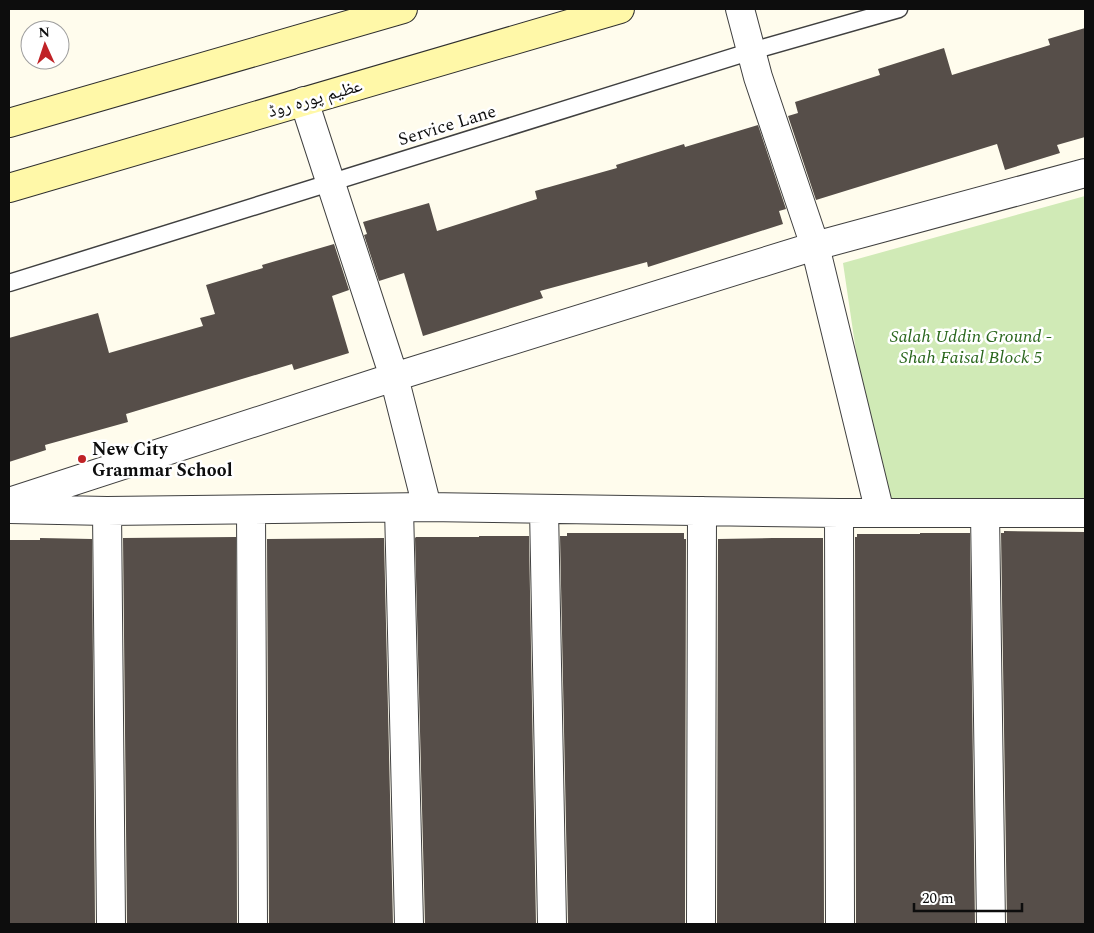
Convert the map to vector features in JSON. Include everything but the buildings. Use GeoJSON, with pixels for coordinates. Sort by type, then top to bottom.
{"type":"FeatureCollection","features":[{"type":"Feature","properties":{"kind":"main road"},"geometry":{"type":"LineString","coordinates":[[9,123],[403,9]]}},
{"type":"Feature","properties":{"kind":"main road","name":"عظیم پورہ روڈ"},"geometry":{"type":"LineString","coordinates":[[9,188],[620,9]]}},
{"type":"Feature","properties":{"kind":"street"},"geometry":{"type":"LineString","coordinates":[[740,9],[758,77],[816,246],[880,513]]}},
{"type":"Feature","properties":{"kind":"street"},"geometry":{"type":"LineString","coordinates":[[304,101],[329,183],[394,378],[427,507]]}},
{"type":"Feature","properties":{"kind":"street"},"geometry":{"type":"LineString","coordinates":[[9,502],[394,378],[816,246],[1085,173]]}},
{"type":"Feature","properties":{"kind":"street"},"geometry":{"type":"LineString","coordinates":[[9,509],[108,511],[427,507],[839,513],[1085,513]]}},
{"type":"Feature","properties":{"kind":"street"},"geometry":{"type":"LineString","coordinates":[[399,508],[409,924]]}},
{"type":"Feature","properties":{"kind":"street"},"geometry":{"type":"LineString","coordinates":[[544,508],[552,924]]}},
{"type":"Feature","properties":{"kind":"street"},"geometry":{"type":"LineString","coordinates":[[251,510],[253,924]]}},
{"type":"Feature","properties":{"kind":"street"},"geometry":{"type":"LineString","coordinates":[[108,511],[111,924]]}},
{"type":"Feature","properties":{"kind":"street"},"geometry":{"type":"LineString","coordinates":[[701,924],[702,511]]}},
{"type":"Feature","properties":{"kind":"street"},"geometry":{"type":"LineString","coordinates":[[839,513],[840,924]]}},
{"type":"Feature","properties":{"kind":"street"},"geometry":{"type":"LineString","coordinates":[[985,513],[991,924]]}},
{"type":"Feature","properties":{"kind":"lane","name":"Service Lane"},"geometry":{"type":"LineString","coordinates":[[9,283],[752,51],[899,9]]}},
{"type":"Feature","properties":{"kind":"green space","name":"Salah Uddin Ground - Shah Faisal Block 5"},"geometry":{"type":"Polygon","coordinates":[[[1085,196],[1085,499],[878,501],[843,263],[1085,196]]]}},
{"type":"Feature","properties":{"kind":"place","name":"New City Grammar School"},"geometry":{"type":"Point","coordinates":[82,459]}}]}
